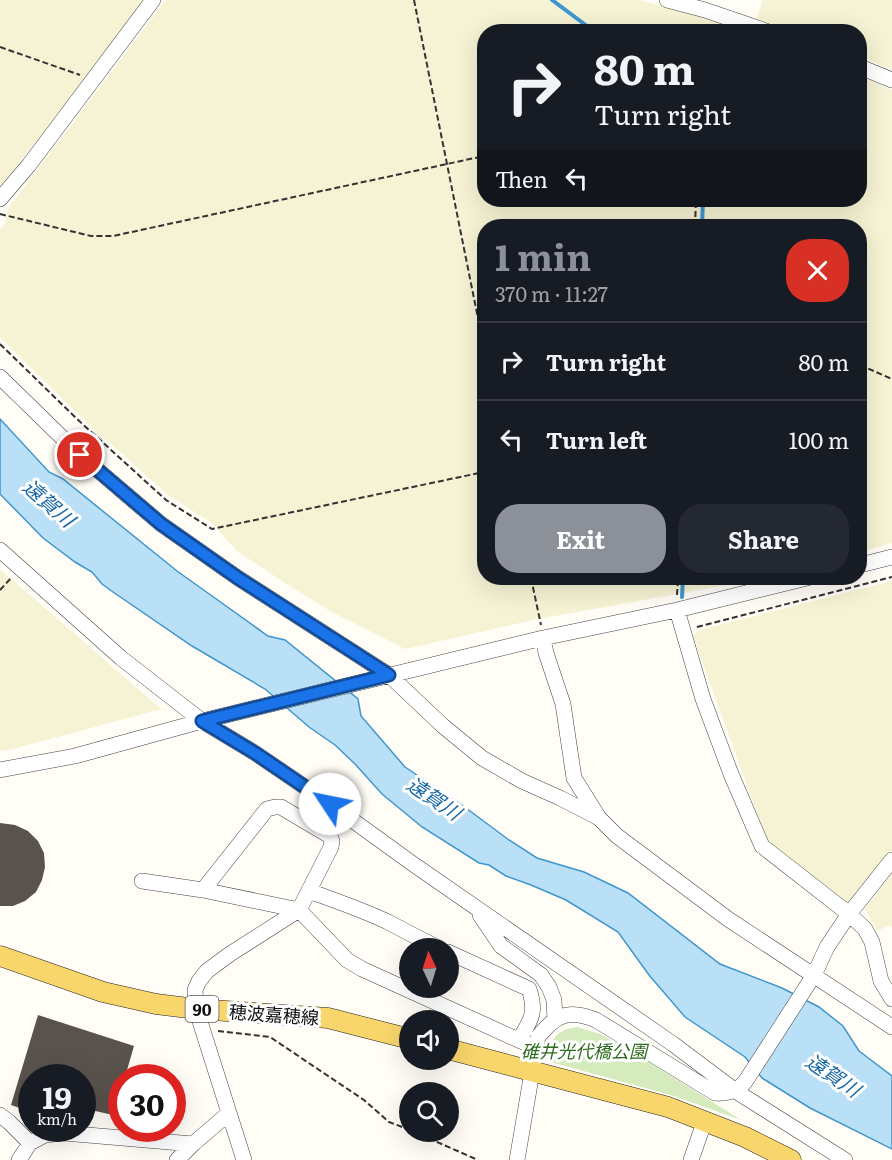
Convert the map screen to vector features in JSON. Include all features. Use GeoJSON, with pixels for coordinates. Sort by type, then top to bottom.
{"type":"FeatureCollection","features":[{"type":"Feature","properties":{"kind":"main road","name":"穂波嘉穂線"},"geometry":{"type":"LineString","coordinates":[[0,956],[103,992],[156,1004],[328,1018],[399,1036]]}},
{"type":"Feature","properties":{"kind":"main road"},"geometry":{"type":"LineString","coordinates":[[459,1052],[668,1107],[745,1137],[791,1160]]}},
{"type":"Feature","properties":{"kind":"street"},"geometry":{"type":"LineString","coordinates":[[0,199],[29,165],[153,0]]}},
{"type":"Feature","properties":{"kind":"street"},"geometry":{"type":"LineString","coordinates":[[667,0],[746,24]]}},
{"type":"Feature","properties":{"kind":"street"},"geometry":{"type":"LineString","coordinates":[[867,70],[892,80]]}},
{"type":"Feature","properties":{"kind":"street"},"geometry":{"type":"LineString","coordinates":[[0,377],[80,455],[161,524],[382,677],[482,758],[522,781],[598,818]]}},
{"type":"Feature","properties":{"kind":"street"},"geometry":{"type":"LineString","coordinates":[[0,550],[121,658],[202,721],[255,753],[330,804],[673,1044],[740,1086],[845,1160]]}},
{"type":"Feature","properties":{"kind":"street"},"geometry":{"type":"LineString","coordinates":[[867,563],[892,557]]}},
{"type":"Feature","properties":{"kind":"street"},"geometry":{"type":"LineString","coordinates":[[0,770],[75,756],[202,721],[382,677],[779,585]]}},
{"type":"Feature","properties":{"kind":"street"},"geometry":{"type":"LineString","coordinates":[[677,610],[703,699],[731,774],[762,846],[865,929],[872,942],[881,981],[892,999]]}},
{"type":"Feature","properties":{"kind":"street"},"geometry":{"type":"LineString","coordinates":[[543,638],[563,704],[574,778],[598,818],[617,836],[728,920],[811,979],[892,1027]]}},
{"type":"Feature","properties":{"kind":"street"},"geometry":{"type":"LineString","coordinates":[[203,890],[267,809],[281,807],[330,836],[331,847],[299,910],[207,971],[195,990],[196,1009],[229,1113],[239,1158]]}},
{"type":"Feature","properties":{"kind":"street"},"geometry":{"type":"LineString","coordinates":[[517,1160],[538,1037],[548,1025],[560,1017],[572,1014],[585,1015],[716,1093],[728,1093],[740,1086],[811,979],[827,947],[849,914],[892,860]]}},
{"type":"Feature","properties":{"kind":"street"},"geometry":{"type":"LineString","coordinates":[[142,881],[203,890],[299,910],[347,960],[362,969],[536,1048]]}},
{"type":"Feature","properties":{"kind":"street"},"geometry":{"type":"LineString","coordinates":[[309,891],[370,914],[419,938]]}},
{"type":"Feature","properties":{"kind":"street"},"geometry":{"type":"LineString","coordinates":[[473,905],[501,946],[541,975],[554,1000],[555,1020]]}},
{"type":"Feature","properties":{"kind":"street"},"geometry":{"type":"LineString","coordinates":[[459,957],[529,989],[532,999],[532,1018],[519,1040]]}},
{"type":"Feature","properties":{"kind":"street"},"geometry":{"type":"LineString","coordinates":[[177,1160],[229,1113]]}},
{"type":"Feature","properties":{"kind":"street"},"geometry":{"type":"LineString","coordinates":[[0,1115],[30,1143]]}},
{"type":"Feature","properties":{"kind":"street"},"geometry":{"type":"LineString","coordinates":[[691,1160],[705,1120]]}},
{"type":"Feature","properties":{"kind":"street"},"geometry":{"type":"LineString","coordinates":[[20,1160],[30,1143],[45,1136],[63,1133],[193,1144]]}},
{"type":"Feature","properties":{"kind":"path"},"geometry":{"type":"LineString","coordinates":[[414,0],[477,313]]}},
{"type":"Feature","properties":{"kind":"path"},"geometry":{"type":"LineString","coordinates":[[0,47],[93,79]]}},
{"type":"Feature","properties":{"kind":"path"},"geometry":{"type":"LineString","coordinates":[[1,216],[91,236],[113,236],[477,158]]}},
{"type":"Feature","properties":{"kind":"path"},"geometry":{"type":"LineString","coordinates":[[0,344],[77,419],[166,500],[212,529],[477,473]]}},
{"type":"Feature","properties":{"kind":"path"},"geometry":{"type":"LineString","coordinates":[[867,368],[892,379]]}},
{"type":"Feature","properties":{"kind":"path"},"geometry":{"type":"LineString","coordinates":[[867,583],[892,577]]}},
{"type":"Feature","properties":{"kind":"path"},"geometry":{"type":"LineString","coordinates":[[532,585],[543,638]]}},
{"type":"Feature","properties":{"kind":"path"},"geometry":{"type":"LineString","coordinates":[[677,610],[678,585]]}},
{"type":"Feature","properties":{"kind":"path"},"geometry":{"type":"LineString","coordinates":[[684,634],[701,626],[861,585]]}},
{"type":"Feature","properties":{"kind":"path"},"geometry":{"type":"LineString","coordinates":[[203,1030],[270,1037],[364,1100],[389,1122],[399,1126]]}},
{"type":"Feature","properties":{"kind":"path"},"geometry":{"type":"LineString","coordinates":[[438,1142],[478,1160]]}},
{"type":"Feature","properties":{"kind":"shaded area"},"geometry":{"type":"Polygon","coordinates":[[[0,0],[145,0],[0,188],[0,0]]]}},
{"type":"Feature","properties":{"kind":"shaded area"},"geometry":{"type":"Polygon","coordinates":[[[166,0],[638,0],[727,24],[477,24],[477,207],[867,207],[867,79],[892,90],[892,543],[867,550],[867,219],[477,219],[477,585],[727,585],[533,620],[405,649],[332,612],[237,551],[212,523],[168,495],[81,417],[0,337],[0,230],[5,223],[9,207],[166,0]]]}},
{"type":"Feature","properties":{"kind":"shaded area"},"geometry":{"type":"Polygon","coordinates":[[[763,0],[892,0],[892,70],[867,60],[867,24],[773,24],[756,19],[763,0]]]}},
{"type":"Feature","properties":{"kind":"shaded area"},"geometry":{"type":"Polygon","coordinates":[[[0,569],[161,709],[0,751],[0,569]]]}},
{"type":"Feature","properties":{"kind":"shaded area"},"geometry":{"type":"Polygon","coordinates":[[[892,581],[892,850],[851,902],[842,902],[768,843],[693,636],[700,630],[892,581]]]}},
{"type":"Feature","properties":{"kind":"shaded area"},"geometry":{"type":"Polygon","coordinates":[[[892,874],[892,928],[890,925],[877,931],[865,909],[892,874]]]}},
{"type":"Feature","properties":{"kind":"green space","name":"碓井光代橋公園"},"geometry":{"type":"Polygon","coordinates":[[[577,1027],[600,1034],[631,1051],[741,1120],[674,1096],[547,1061],[552,1042],[558,1034],[577,1027]]]}},
{"type":"Feature","properties":{"kind":"water","name":"遠賀川"},"geometry":{"type":"Polygon","coordinates":[[[0,419],[49,472],[63,479],[177,571],[268,636],[285,640],[358,699],[361,716],[405,767],[537,858],[584,872],[628,893],[720,964],[782,988],[819,1007],[843,1026],[859,1051],[892,1076],[892,1149],[810,1108],[762,1078],[745,1057],[685,1017],[649,975],[618,932],[566,900],[506,876],[489,865],[479,863],[422,827],[382,794],[335,745],[309,727],[265,689],[192,646],[113,592],[92,572],[43,538],[0,494],[0,419]]]}},
{"type":"Feature","properties":{"kind":"building"},"geometry":{"type":"Polygon","coordinates":[[[0,823],[15,825],[28,831],[38,841],[44,853],[45,867],[36,892],[25,901],[13,906],[0,906],[0,823]]]}},
{"type":"Feature","properties":{"kind":"building"},"geometry":{"type":"Polygon","coordinates":[[[38,1015],[134,1046],[129,1064],[108,1064],[108,1114],[96,1111],[96,1064],[23,1064],[38,1015]]]}},
{"type":"Feature","properties":{"kind":"building"},"geometry":{"type":"Polygon","coordinates":[[[18,1082],[18,1107],[11,1105],[18,1082]]]}},
{"type":"Feature","properties":{"kind":"waterway"},"geometry":{"type":"LineString","coordinates":[[552,0],[584,24]]}},
{"type":"Feature","properties":{"kind":"waterway"},"geometry":{"type":"LineString","coordinates":[[702,219],[703,207]]}},
{"type":"Feature","properties":{"kind":"waterway"},"geometry":{"type":"LineString","coordinates":[[682,597],[683,585]]}},
{"type":"Feature","properties":{"kind":"route"},"geometry":{"type":"LineString","coordinates":[[80,455],[161,524],[238,578],[389,675],[202,721],[255,753],[330,804]]}}]}
